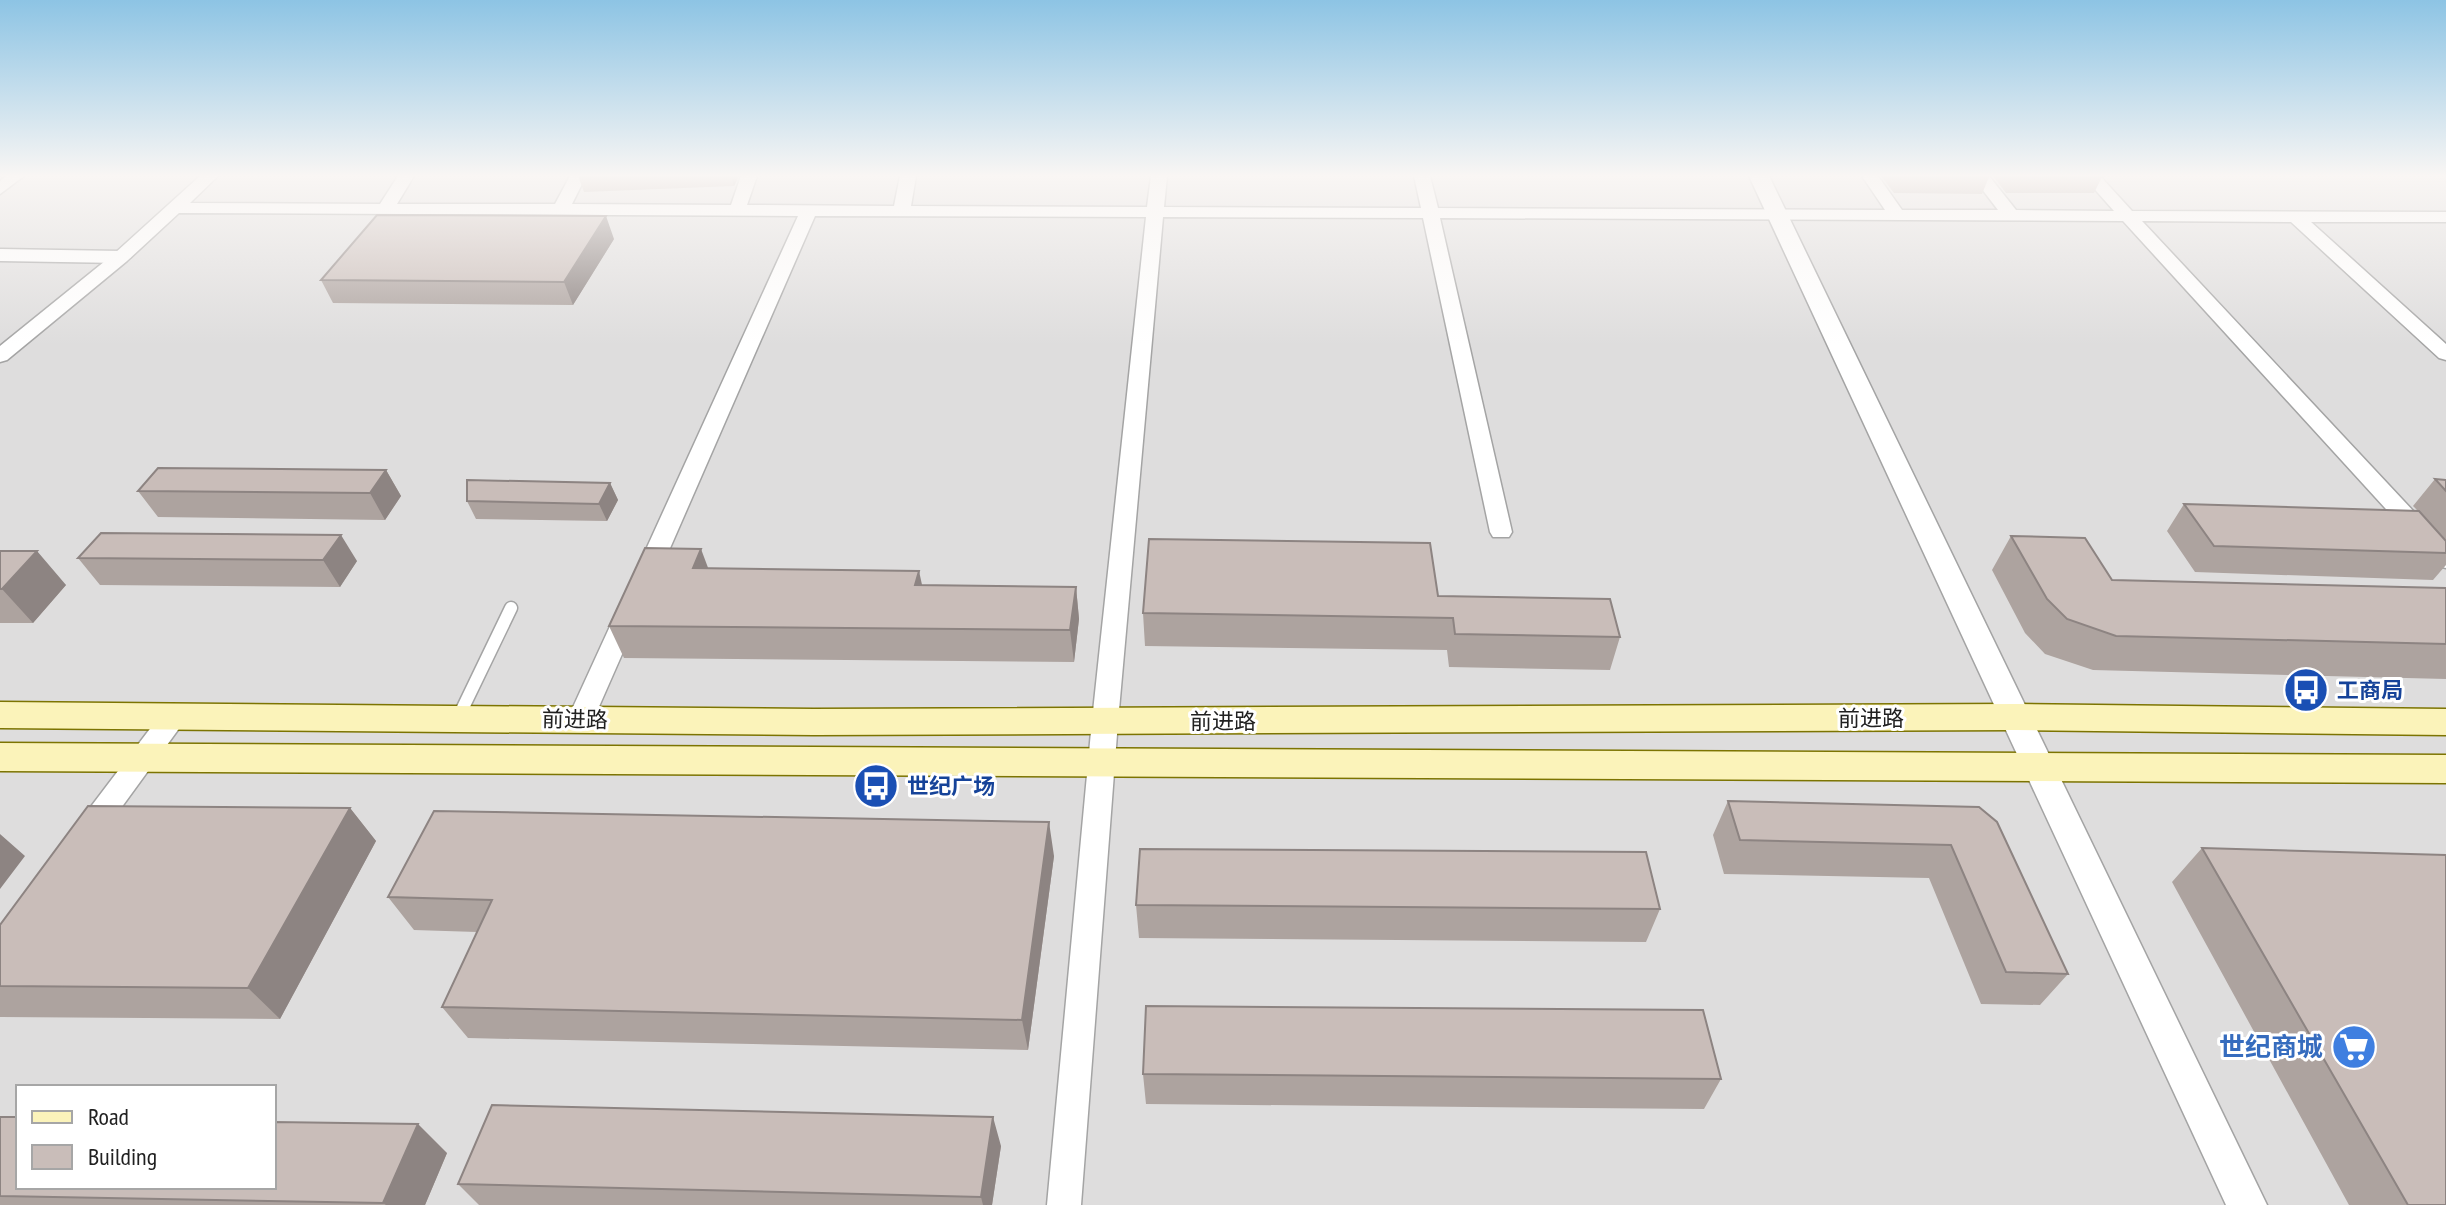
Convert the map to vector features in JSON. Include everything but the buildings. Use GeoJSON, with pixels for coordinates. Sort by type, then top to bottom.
{"type":"FeatureCollection","features":[{"type":"Feature","properties":{"kind":"main road","name":"前进路"},"geometry":{"type":"LineString","coordinates":[[0,715],[814,722],[2016,717],[2446,722]]}},
{"type":"Feature","properties":{"kind":"main road","name":"前进路"},"geometry":{"type":"LineString","coordinates":[[0,757],[2446,769]]}},
{"type":"Feature","properties":{"kind":"street"},"geometry":{"type":"LineString","coordinates":[[0,356],[149,232]]}},
{"type":"Feature","properties":{"kind":"street"},"geometry":{"type":"LineString","coordinates":[[581,718],[799,232]]}},
{"type":"Feature","properties":{"kind":"street"},"geometry":{"type":"LineString","coordinates":[[1064,1205],[1105,721],[1156,232]]}},
{"type":"Feature","properties":{"kind":"street"},"geometry":{"type":"LineString","coordinates":[[1437,232],[1501,532]]}},
{"type":"Feature","properties":{"kind":"street"},"geometry":{"type":"LineString","coordinates":[[1786,232],[2247,1205]]}},
{"type":"Feature","properties":{"kind":"street"},"geometry":{"type":"LineString","coordinates":[[2144,232],[2446,560]]}},
{"type":"Feature","properties":{"kind":"street"},"geometry":{"type":"LineString","coordinates":[[2313,232],[2446,354]]}},
{"type":"Feature","properties":{"kind":"street"},"geometry":{"type":"LineString","coordinates":[[0,255],[121,257]]}},
{"type":"Feature","properties":{"kind":"street"},"geometry":{"type":"LineString","coordinates":[[76,849],[174,716]]}},
{"type":"Feature","properties":{"kind":"lane"},"geometry":{"type":"LineString","coordinates":[[458,718],[511,608]]}},
{"type":"Feature","properties":{"kind":"shaded area"},"geometry":{"type":"Polygon","coordinates":[[[0,232],[2446,232],[2446,1205],[0,1205],[0,232]]]}},
{"type":"Feature","properties":{"kind":"place","name":"工商局"},"geometry":{"type":"Point","coordinates":[2306,690]}},
{"type":"Feature","properties":{"kind":"place","name":"世纪广场"},"geometry":{"type":"Point","coordinates":[876,786]}},
{"type":"Feature","properties":{"kind":"place","name":"世纪商城"},"geometry":{"type":"Point","coordinates":[2354,1047]}}]}
